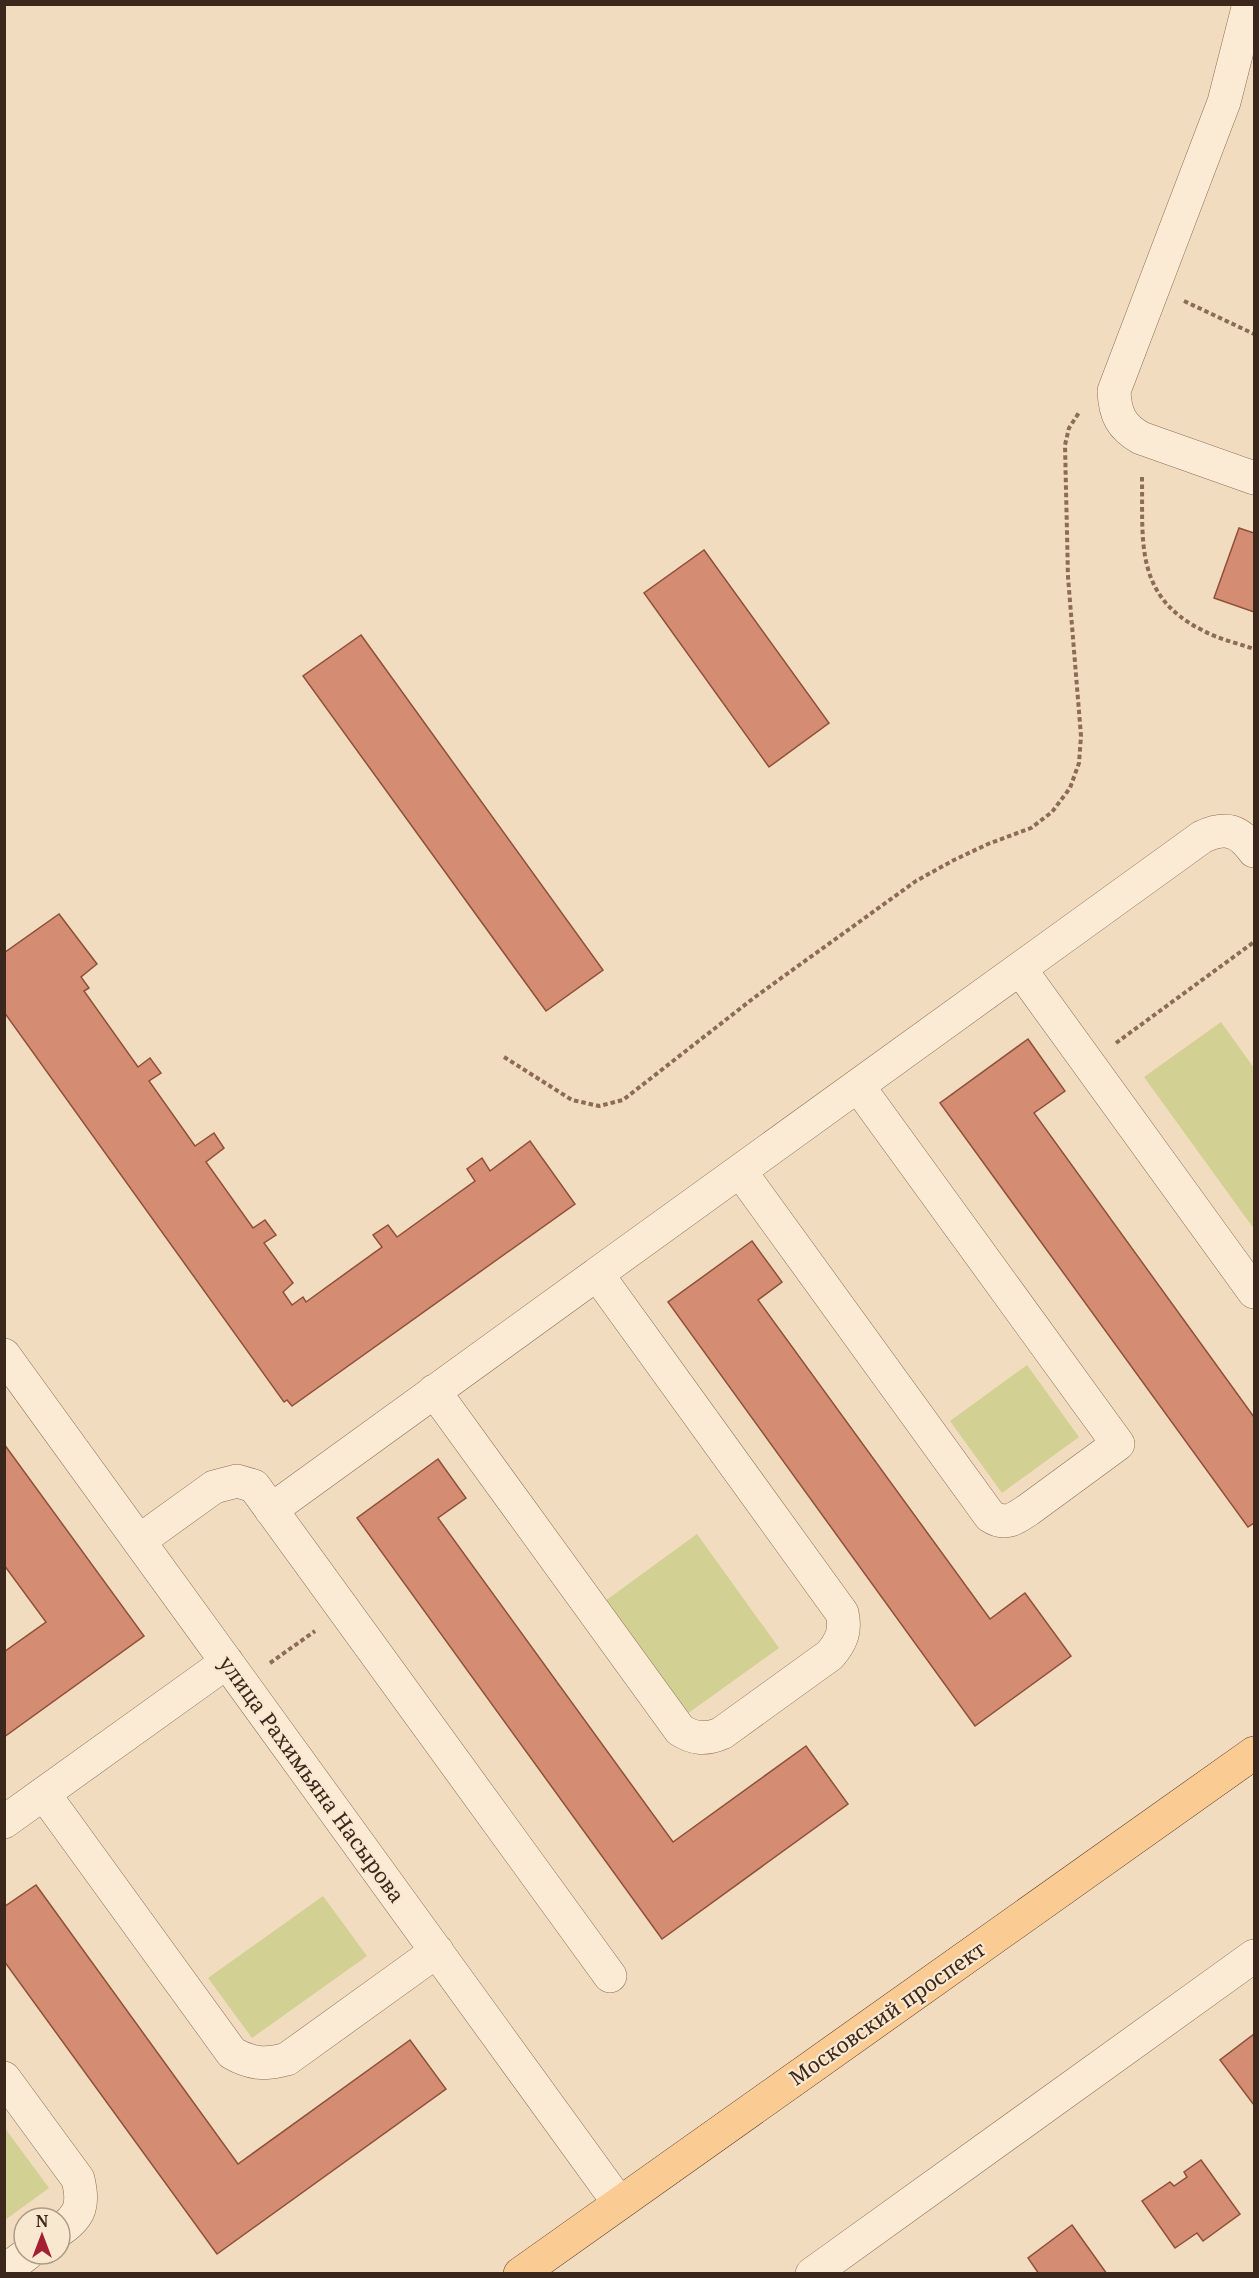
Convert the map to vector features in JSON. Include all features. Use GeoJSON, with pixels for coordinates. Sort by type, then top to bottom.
{"type":"FeatureCollection","features":[{"type":"Feature","properties":{"kind":"main road","name":"Московский проспект"},"geometry":{"type":"LineString","coordinates":[[520,2274],[1254,1753]]}},
{"type":"Feature","properties":{"kind":"street"},"geometry":{"type":"LineString","coordinates":[[1249,4],[1224,102],[1114,391],[1114,406],[1119,420],[1130,431],[1142,438],[1254,478]]}},
{"type":"Feature","properties":{"kind":"street"},"geometry":{"type":"LineString","coordinates":[[271,1510],[1203,837],[1217,830],[1231,831],[1248,843],[1254,851]]}},
{"type":"Feature","properties":{"kind":"street"},"geometry":{"type":"LineString","coordinates":[[1020,969],[1254,1292]]}},
{"type":"Feature","properties":{"kind":"street"},"geometry":{"type":"LineString","coordinates":[[740,1171],[990,1516],[999,1521],[1014,1520],[1118,1444],[858,1086]]}},
{"type":"Feature","properties":{"kind":"street"},"geometry":{"type":"LineString","coordinates":[[434,1391],[680,1730],[688,1735],[712,1738],[731,1727],[830,1655],[840,1644],[844,1635],[842,1613],[597,1274]]}},
{"type":"Feature","properties":{"kind":"street","name":"улица Рахимьяна Насырова"},"geometry":{"type":"LineString","coordinates":[[4,1355],[619,2203]]}},
{"type":"Feature","properties":{"kind":"street"},"geometry":{"type":"LineString","coordinates":[[139,1541],[214,1487],[237,1481],[254,1486],[610,1977]]}},
{"type":"Feature","properties":{"kind":"street"},"geometry":{"type":"LineString","coordinates":[[4,1822],[44,1794],[235,1673]]}},
{"type":"Feature","properties":{"kind":"street"},"geometry":{"type":"LineString","coordinates":[[44,1794],[232,2053],[244,2060],[272,2063],[287,2059],[436,1951]]}},
{"type":"Feature","properties":{"kind":"street"},"geometry":{"type":"LineString","coordinates":[[812,2274],[1254,1956]]}},
{"type":"Feature","properties":{"kind":"street"},"geometry":{"type":"LineString","coordinates":[[4,2078],[78,2179],[81,2193],[80,2207],[72,2222]]}},
{"type":"Feature","properties":{"kind":"path"},"geometry":{"type":"LineString","coordinates":[[1154,287],[1254,334]]}},
{"type":"Feature","properties":{"kind":"path"},"geometry":{"type":"LineString","coordinates":[[504,1057],[572,1100],[599,1106],[623,1100],[756,998],[916,881],[980,848],[1031,828],[1052,812],[1070,788],[1079,764],[1081,736],[1068,577],[1065,445],[1069,428],[1084,406],[1114,391]]}},
{"type":"Feature","properties":{"kind":"path"},"geometry":{"type":"LineString","coordinates":[[1142,438],[1143,553],[1155,589],[1174,612],[1202,630],[1254,649]]}},
{"type":"Feature","properties":{"kind":"path"},"geometry":{"type":"LineString","coordinates":[[1088,1062],[1254,942]]}},
{"type":"Feature","properties":{"kind":"path"},"geometry":{"type":"LineString","coordinates":[[235,1673],[344,1610]]}},
{"type":"Feature","properties":{"kind":"shaded area"},"geometry":{"type":"Polygon","coordinates":[[[1221,1022],[1254,1068],[1254,1229],[1144,1077],[1221,1022]]]}},
{"type":"Feature","properties":{"kind":"shaded area"},"geometry":{"type":"Polygon","coordinates":[[[1027,1365],[1079,1437],[1002,1493],[950,1421],[1027,1365]]]}},
{"type":"Feature","properties":{"kind":"shaded area"},"geometry":{"type":"Polygon","coordinates":[[[697,1534],[779,1648],[687,1714],[605,1601],[697,1534]]]}},
{"type":"Feature","properties":{"kind":"shaded area"},"geometry":{"type":"Polygon","coordinates":[[[323,1896],[367,1956],[252,2038],[208,1978],[323,1896]]]}},
{"type":"Feature","properties":{"kind":"shaded area"},"geometry":{"type":"Polygon","coordinates":[[[4,2127],[49,2188],[24,2206],[12,2206],[12,2215],[4,2220],[4,2127]]]}},
{"type":"Feature","properties":{"kind":"building"},"geometry":{"type":"Polygon","coordinates":[[[1239,528],[1254,533],[1254,612],[1214,598],[1239,528]]]}},
{"type":"Feature","properties":{"kind":"building"},"geometry":{"type":"Polygon","coordinates":[[[704,550],[829,723],[769,767],[644,593],[704,550]]]}},
{"type":"Feature","properties":{"kind":"building"},"geometry":{"type":"Polygon","coordinates":[[[361,635],[603,970],[546,1011],[303,676],[361,635]]]}},
{"type":"Feature","properties":{"kind":"building"},"geometry":{"type":"Polygon","coordinates":[[[59,914],[97,964],[81,977],[89,988],[84,991],[138,1067],[150,1058],[161,1073],[149,1081],[195,1146],[214,1133],[224,1148],[206,1162],[253,1228],[265,1220],[276,1235],[264,1243],[293,1283],[283,1292],[292,1305],[303,1297],[306,1302],[382,1247],[373,1235],[388,1225],[397,1237],[475,1181],[467,1169],[482,1158],[490,1171],[530,1141],[575,1204],[292,1406],[287,1400],[284,1402],[4,1012],[4,953],[59,914]]]}},
{"type":"Feature","properties":{"kind":"building"},"geometry":{"type":"Polygon","coordinates":[[[1028,1039],[1065,1091],[1034,1113],[1254,1417],[1254,1523],[1248,1527],[940,1103],[1028,1039]]]}},
{"type":"Feature","properties":{"kind":"building"},"geometry":{"type":"Polygon","coordinates":[[[752,1241],[782,1282],[758,1300],[990,1619],[1025,1593],[1071,1656],[975,1726],[668,1302],[752,1241]]]}},
{"type":"Feature","properties":{"kind":"building"},"geometry":{"type":"Polygon","coordinates":[[[4,1444],[144,1636],[4,1737],[4,1652],[46,1622],[4,1565],[4,1444]]]}},
{"type":"Feature","properties":{"kind":"building"},"geometry":{"type":"Polygon","coordinates":[[[438,1459],[466,1498],[438,1518],[673,1842],[806,1746],[848,1804],[662,1939],[357,1518],[438,1459]]]}},
{"type":"Feature","properties":{"kind":"building"},"geometry":{"type":"Polygon","coordinates":[[[36,1885],[238,2164],[410,2040],[446,2089],[217,2254],[4,1961],[4,1907],[36,1885]]]}},
{"type":"Feature","properties":{"kind":"building"},"geometry":{"type":"Polygon","coordinates":[[[1254,2034],[1254,2105],[1220,2060],[1254,2034]]]}},
{"type":"Feature","properties":{"kind":"building"},"geometry":{"type":"Polygon","coordinates":[[[1201,2160],[1240,2214],[1203,2241],[1197,2233],[1175,2248],[1142,2201],[1170,2182],[1174,2186],[1187,2177],[1184,2172],[1201,2160]]]}},
{"type":"Feature","properties":{"kind":"building"},"geometry":{"type":"Polygon","coordinates":[[[1072,2225],[1107,2274],[1039,2274],[1028,2258],[1072,2225]]]}}]}
